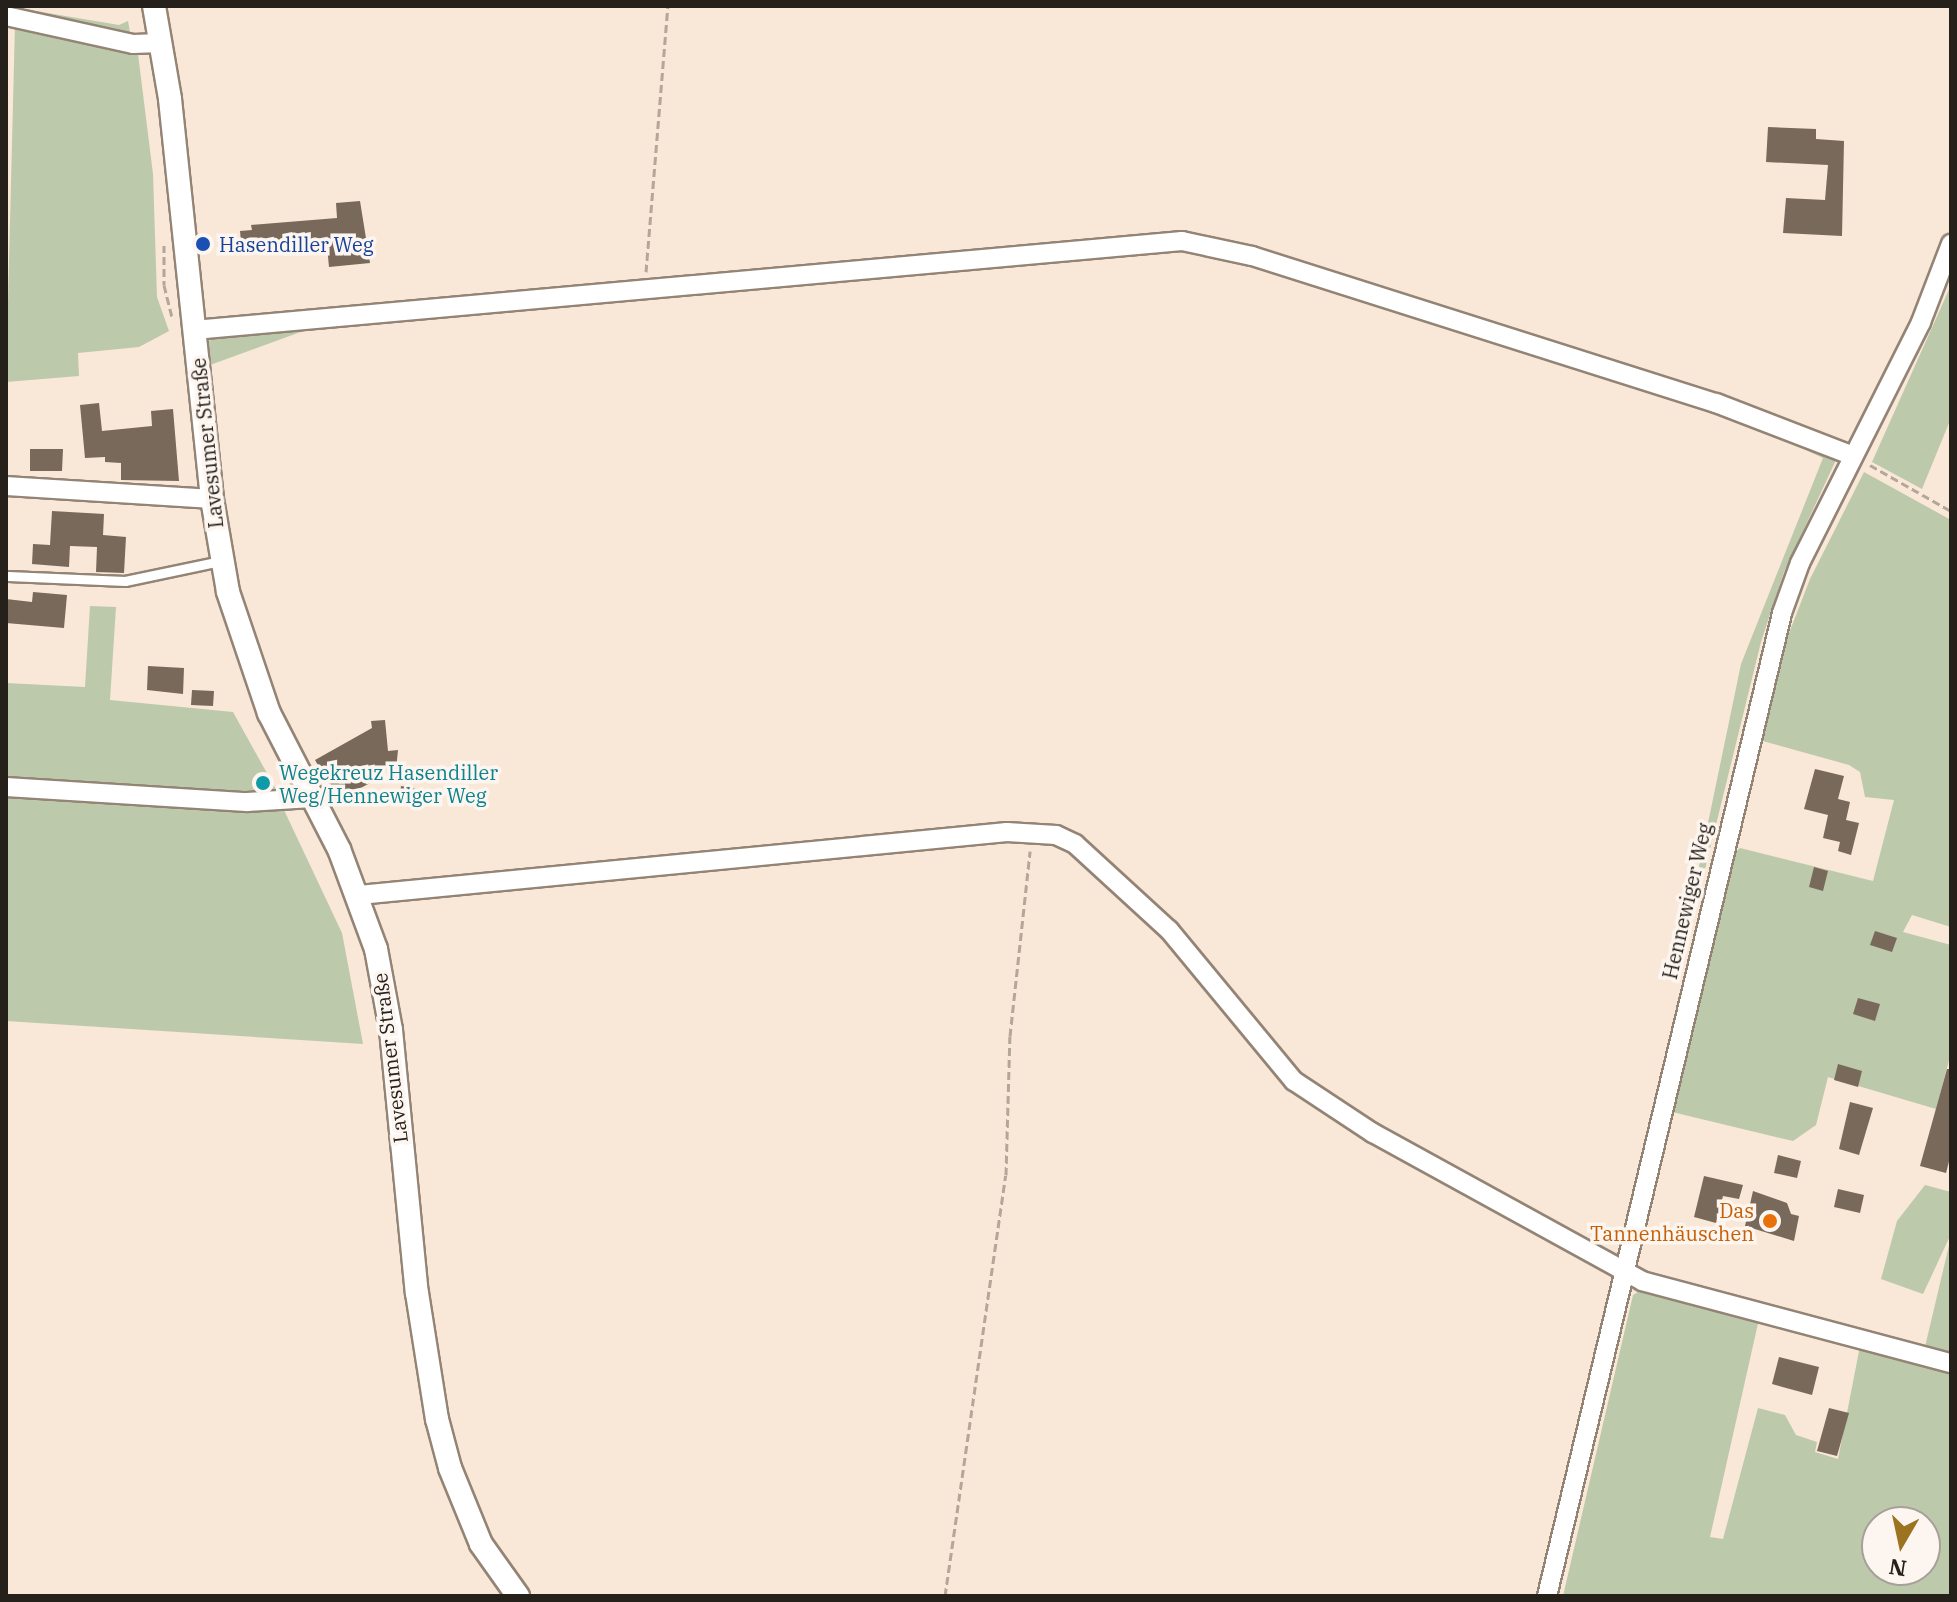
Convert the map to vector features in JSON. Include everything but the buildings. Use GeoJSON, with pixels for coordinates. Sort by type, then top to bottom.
{"type":"FeatureCollection","features":[{"type":"Feature","properties":{"kind":"street","name":"Lavesumer Straße"},"geometry":{"type":"LineString","coordinates":[[154,6],[161,43],[221,561],[252,669],[359,895],[376,949],[391,1030],[417,1293],[437,1419],[475,1531],[518,1596]]}},
{"type":"Feature","properties":{"kind":"street"},"geometry":{"type":"LineString","coordinates":[[6,16],[133,44],[161,43]]}},
{"type":"Feature","properties":{"kind":"street"},"geometry":{"type":"LineString","coordinates":[[194,330],[1182,241],[1252,256],[1716,403],[1853,456]]}},
{"type":"Feature","properties":{"kind":"street","name":"Hennewiger Weg"},"geometry":{"type":"LineString","coordinates":[[1547,1596],[1768,662],[1800,563],[1921,322],[1951,244]]}},
{"type":"Feature","properties":{"kind":"street"},"geometry":{"type":"LineString","coordinates":[[6,486],[212,499]]}},
{"type":"Feature","properties":{"kind":"street"},"geometry":{"type":"LineString","coordinates":[[6,787],[247,802],[312,798]]}},
{"type":"Feature","properties":{"kind":"street"},"geometry":{"type":"LineString","coordinates":[[359,895],[1033,831],[1075,844],[1146,907],[1193,955],[1294,1081],[1466,1188],[1622,1272],[1951,1363]]}},
{"type":"Feature","properties":{"kind":"lane"},"geometry":{"type":"LineString","coordinates":[[8,576],[125,581],[221,561]]}},
{"type":"Feature","properties":{"kind":"path"},"geometry":{"type":"LineString","coordinates":[[636,289],[650,261],[668,6]]}},
{"type":"Feature","properties":{"kind":"path"},"geometry":{"type":"LineString","coordinates":[[1853,456],[1951,511]]}},
{"type":"Feature","properties":{"kind":"path"},"geometry":{"type":"LineString","coordinates":[[945,1596],[1006,1175],[1010,1036],[1033,831]]}},
{"type":"Feature","properties":{"kind":"green space"},"geometry":{"type":"Polygon","coordinates":[[[6,6],[119,25],[128,21],[131,38],[6,10],[6,6]]]}},
{"type":"Feature","properties":{"kind":"green space"},"geometry":{"type":"Polygon","coordinates":[[[15,24],[138,54],[153,174],[157,297],[169,331],[139,347],[78,353],[79,376],[6,382],[15,24]]]}},
{"type":"Feature","properties":{"kind":"green space"},"geometry":{"type":"Polygon","coordinates":[[[1951,285],[1951,418],[1922,489],[1872,462],[1951,285]]]}},
{"type":"Feature","properties":{"kind":"green space"},"geometry":{"type":"Polygon","coordinates":[[[306,330],[210,365],[209,341],[219,336],[306,330]]]}},
{"type":"Feature","properties":{"kind":"green space"},"geometry":{"type":"Polygon","coordinates":[[[1763,430],[1836,460],[1784,572],[1761,642],[1696,906],[1691,905],[1741,664],[1823,458],[1763,430]]]}},
{"type":"Feature","properties":{"kind":"green space"},"geometry":{"type":"Polygon","coordinates":[[[1864,472],[1951,520],[1951,927],[1912,915],[1903,932],[1951,945],[1951,1053],[1936,1109],[1828,1077],[1816,1125],[1793,1141],[1668,1111],[1732,855],[1740,848],[1873,881],[1894,800],[1865,797],[1860,772],[1849,765],[1759,740],[1784,646],[1810,579],[1864,472]]]}},
{"type":"Feature","properties":{"kind":"green space"},"geometry":{"type":"Polygon","coordinates":[[[90,606],[116,607],[110,700],[233,712],[278,793],[6,778],[6,683],[85,687],[90,606]]]}},
{"type":"Feature","properties":{"kind":"green space"},"geometry":{"type":"Polygon","coordinates":[[[6,793],[284,810],[342,933],[363,1044],[6,1021],[6,793]]]}},
{"type":"Feature","properties":{"kind":"green space"},"geometry":{"type":"Polygon","coordinates":[[[1925,1185],[1951,1192],[1951,1234],[1923,1294],[1881,1279],[1897,1221],[1925,1185]]]}},
{"type":"Feature","properties":{"kind":"green space"},"geometry":{"type":"Polygon","coordinates":[[[1951,1237],[1951,1358],[1924,1351],[1951,1237]]]}},
{"type":"Feature","properties":{"kind":"green space"},"geometry":{"type":"Polygon","coordinates":[[[1641,1290],[1759,1319],[1710,1537],[1723,1539],[1758,1408],[1785,1415],[1796,1435],[1817,1442],[1815,1452],[1838,1459],[1860,1346],[1951,1371],[1951,1596],[1563,1596],[1633,1295],[1641,1290]]]}},
{"type":"Feature","properties":{"kind":"place","name":"Hasendiller Weg"},"geometry":{"type":"Point","coordinates":[203,244]}},
{"type":"Feature","properties":{"kind":"place","name":"Wegekreuz Hasendiller Weg/Hennewiger Weg"},"geometry":{"type":"Point","coordinates":[263,783]}},
{"type":"Feature","properties":{"kind":"place","name":"Das Tannenhäuschen"},"geometry":{"type":"Point","coordinates":[1770,1221]}}]}
